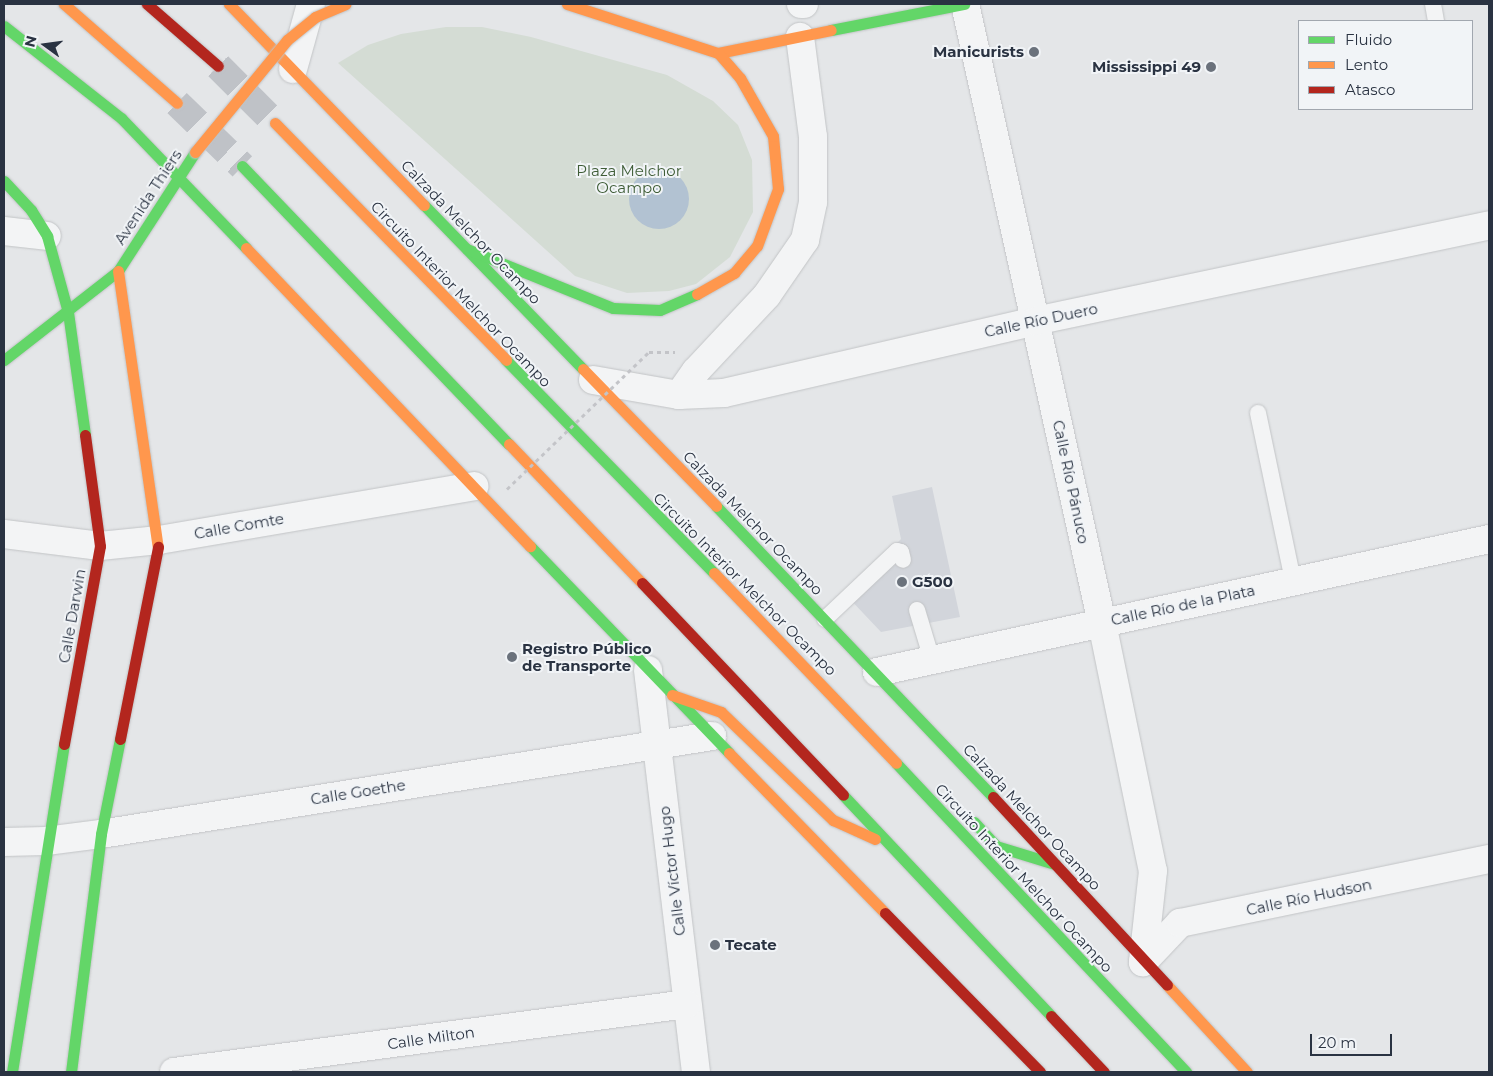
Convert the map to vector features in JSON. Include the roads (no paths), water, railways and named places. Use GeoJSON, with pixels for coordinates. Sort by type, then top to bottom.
{"type":"FeatureCollection","features":[{"type":"Feature","properties":{"kind":"main road"},"geometry":{"type":"LineString","coordinates":[[64,4],[177,103]]}},
{"type":"Feature","properties":{"kind":"main road"},"geometry":{"type":"LineString","coordinates":[[147,4],[218,66]]}},
{"type":"Feature","properties":{"kind":"main road","name":"Calzada Melchor Ocampo"},"geometry":{"type":"LineString","coordinates":[[228,4],[877,672],[1143,962],[1247,1072]]}},
{"type":"Feature","properties":{"kind":"main road","name":"Avenida Thiers"},"geometry":{"type":"LineString","coordinates":[[4,360],[68,312],[118,271],[177,175],[297,30],[315,18],[345,4]]}},
{"type":"Feature","properties":{"kind":"main road"},"geometry":{"type":"LineString","coordinates":[[466,249],[613,308],[660,310],[708,290],[734,273],[757,246],[778,189],[773,136],[740,78],[718,53],[567,4]]}},
{"type":"Feature","properties":{"kind":"main road"},"geometry":{"type":"LineString","coordinates":[[718,53],[964,4]]}},
{"type":"Feature","properties":{"kind":"main road"},"geometry":{"type":"LineString","coordinates":[[4,26],[121,118],[672,695],[1040,1072]]}},
{"type":"Feature","properties":{"kind":"main road","name":"Circuito Interior Melchor Ocampo"},"geometry":{"type":"LineString","coordinates":[[275,123],[887,754],[1186,1072]]}},
{"type":"Feature","properties":{"kind":"main road"},"geometry":{"type":"LineString","coordinates":[[242,166],[603,541],[886,844],[1104,1072]]}},
{"type":"Feature","properties":{"kind":"main road","name":"Calle Darwin"},"geometry":{"type":"LineString","coordinates":[[4,181],[31,210],[47,236],[68,312],[100,546],[46,841],[12,1072]]}},
{"type":"Feature","properties":{"kind":"main road"},"geometry":{"type":"LineString","coordinates":[[70,1072],[101,834],[159,540],[118,271]]}},
{"type":"Feature","properties":{"kind":"main road"},"geometry":{"type":"LineString","coordinates":[[672,695],[721,712],[833,820],[886,844]]}},
{"type":"Feature","properties":{"kind":"main road"},"geometry":{"type":"LineString","coordinates":[[887,754],[918,769]]}},
{"type":"Feature","properties":{"kind":"main road"},"geometry":{"type":"LineString","coordinates":[[964,813],[996,846],[1055,864]]}},
{"type":"Feature","properties":{"kind":"street"},"geometry":{"type":"LineString","coordinates":[[293,69],[311,4]]}},
{"type":"Feature","properties":{"kind":"street","name":"Calle Río Pánuco"},"geometry":{"type":"LineString","coordinates":[[964,4],[1102,623],[1153,872],[1143,962]]}},
{"type":"Feature","properties":{"kind":"street"},"geometry":{"type":"LineString","coordinates":[[679,395],[696,371],[767,295],[804,240],[813,202],[813,137],[800,37]]}},
{"type":"Feature","properties":{"kind":"street","name":"Calle Río Duero"},"geometry":{"type":"LineString","coordinates":[[593,380],[679,395],[724,393],[1035,321],[1489,225]]}},
{"type":"Feature","properties":{"kind":"street"},"geometry":{"type":"LineString","coordinates":[[4,231],[47,236]]}},
{"type":"Feature","properties":{"kind":"street","name":"Calle Comte"},"geometry":{"type":"LineString","coordinates":[[4,534],[100,546],[159,540],[474,486]]}},
{"type":"Feature","properties":{"kind":"street","name":"Calle Río de la Plata"},"geometry":{"type":"LineString","coordinates":[[877,672],[1489,539]]}},
{"type":"Feature","properties":{"kind":"street","name":"Calle Víctor Hugo"},"geometry":{"type":"LineString","coordinates":[[648,670],[696,1072]]}},
{"type":"Feature","properties":{"kind":"street","name":"Calle Goethe"},"geometry":{"type":"LineString","coordinates":[[4,842],[46,841],[101,834],[657,742],[712,736]]}},
{"type":"Feature","properties":{"kind":"street","name":"Calle Río Hudson"},"geometry":{"type":"LineString","coordinates":[[1143,962],[1180,923],[1489,859]]}},
{"type":"Feature","properties":{"kind":"street","name":"Calle Milton"},"geometry":{"type":"LineString","coordinates":[[174,1072],[687,1004]]}},
{"type":"Feature","properties":{"kind":"lane"},"geometry":{"type":"LineString","coordinates":[[1433,4],[1436,20]]}},
{"type":"Feature","properties":{"kind":"lane"},"geometry":{"type":"LineString","coordinates":[[1258,413],[1294,581]]}},
{"type":"Feature","properties":{"kind":"lane"},"geometry":{"type":"LineString","coordinates":[[825,619],[895,552],[901,552],[903,560]]}},
{"type":"Feature","properties":{"kind":"lane"},"geometry":{"type":"LineString","coordinates":[[917,610],[932,660]]}},
{"type":"Feature","properties":{"kind":"water"},"geometry":{"type":"Polygon","coordinates":[[[653,169],[665,169],[676,174],[684,182],[689,193],[687,211],[676,224],[665,229],[653,229],[642,224],[634,216],[629,205],[629,193],[634,182],[642,174],[653,169]]]}},
{"type":"Feature","properties":{"kind":"tunnel"},"geometry":{"type":"LineString","coordinates":[[218,66],[275,123]]}},
{"type":"Feature","properties":{"kind":"tunnel"},"geometry":{"type":"LineString","coordinates":[[177,103],[242,166]]}},
{"type":"Feature","properties":{"kind":"place","name":"Manicurists"},"geometry":{"type":"Point","coordinates":[1034,52]}},
{"type":"Feature","properties":{"kind":"place","name":"Mississippi 49"},"geometry":{"type":"Point","coordinates":[1211,67]}},
{"type":"Feature","properties":{"kind":"place","name":"G500"},"geometry":{"type":"Point","coordinates":[902,582]}},
{"type":"Feature","properties":{"kind":"place","name":"Registro Público de Transporte"},"geometry":{"type":"Point","coordinates":[512,657]}},
{"type":"Feature","properties":{"kind":"place","name":"Tecate"},"geometry":{"type":"Point","coordinates":[715,945]}},
{"type":"Feature","properties":{"kind":"park label","name":"Plaza Melchor Ocampo"},"geometry":{"type":"Point","coordinates":[629,178]}}]}
